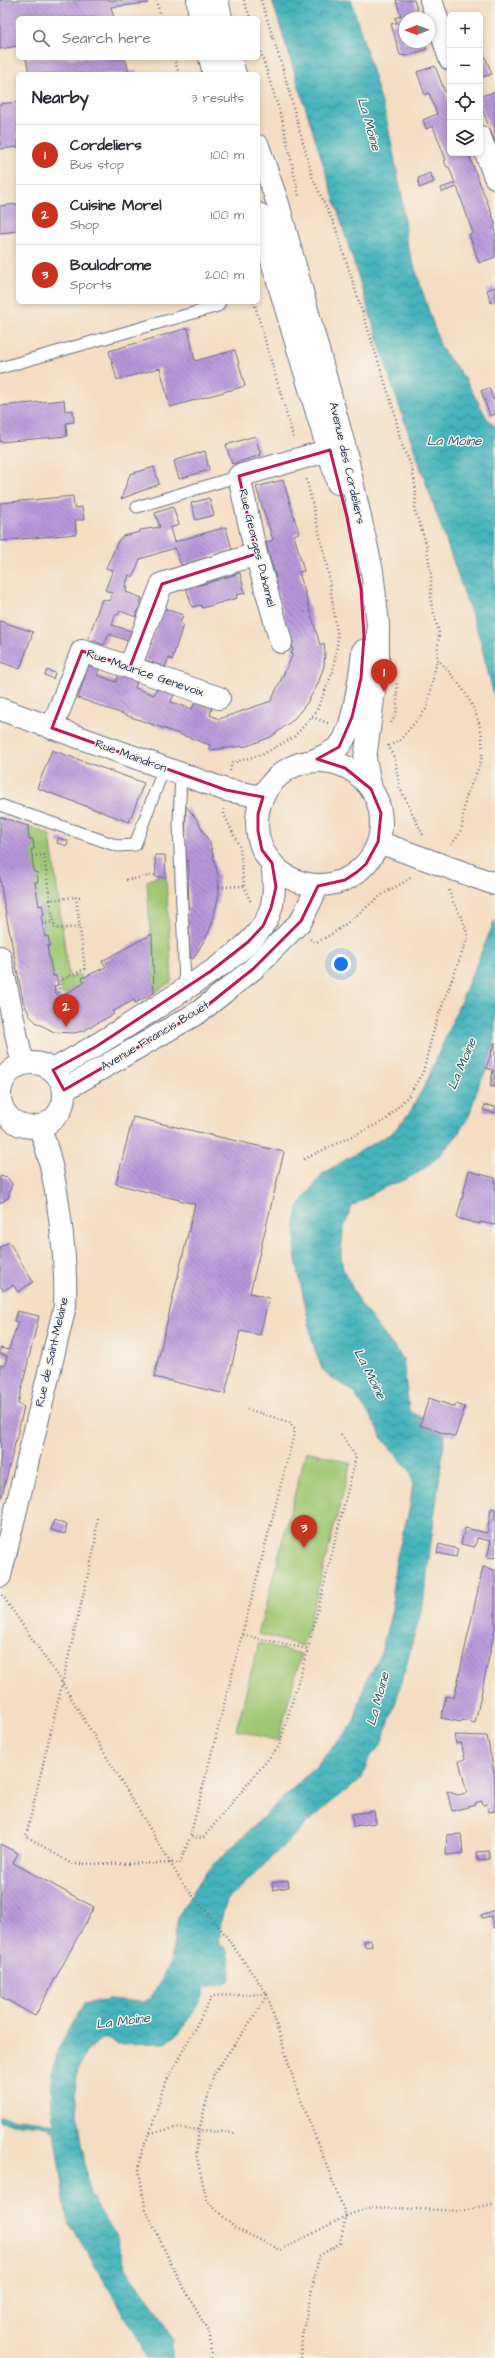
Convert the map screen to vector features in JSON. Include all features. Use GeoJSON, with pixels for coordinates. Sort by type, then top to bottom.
{"type":"FeatureCollection","features":[{"type":"Feature","properties":{"kind":"main road"},"geometry":{"type":"LineString","coordinates":[[198,0],[200,16]]}},
{"type":"Feature","properties":{"kind":"main road"},"geometry":{"type":"LineString","coordinates":[[217,0],[221,16]]}},
{"type":"Feature","properties":{"kind":"main road"},"geometry":{"type":"LineString","coordinates":[[431,0],[447,50]]}},
{"type":"Feature","properties":{"kind":"main road"},"geometry":{"type":"LineString","coordinates":[[210,60],[214,72]]}},
{"type":"Feature","properties":{"kind":"main road"},"geometry":{"type":"LineString","coordinates":[[231,60],[234,72]]}},
{"type":"Feature","properties":{"kind":"main road"},"geometry":{"type":"LineString","coordinates":[[483,145],[495,177]]}},
{"type":"Feature","properties":{"kind":"main road","name":"Avenue des Cordeliers"},"geometry":{"type":"LineString","coordinates":[[260,152],[278,204],[344,445],[372,571],[378,624],[378,661],[365,760],[371,788]]}},
{"type":"Feature","properties":{"kind":"main road","name":"Avenue des Cordeliers"},"geometry":{"type":"LineString","coordinates":[[260,220],[330,450],[353,546],[361,589],[364,636],[361,678],[352,717],[339,747],[313,761]]}},
{"type":"Feature","properties":{"kind":"main road","name":"Rue Georges Duhamel"},"geometry":{"type":"LineString","coordinates":[[281,642],[256,554],[239,476],[330,450]]}},
{"type":"Feature","properties":{"kind":"main road"},"geometry":{"type":"LineString","coordinates":[[130,668],[162,584],[256,554]]}},
{"type":"Feature","properties":{"kind":"main road","name":"Rue Maurice Genevoix"},"geometry":{"type":"LineString","coordinates":[[52,728],[82,651],[219,698]]}},
{"type":"Feature","properties":{"kind":"main road","name":"Rue Maindron"},"geometry":{"type":"LineString","coordinates":[[0,709],[226,790],[263,797]]}},
{"type":"Feature","properties":{"kind":"main road"},"geometry":{"type":"LineString","coordinates":[[313,761],[345,768],[358,775],[371,788],[381,813],[378,842],[366,864],[345,880],[318,886],[301,882],[272,863],[262,850],[258,831],[258,814],[263,797],[283,772],[297,764],[313,761]]}},
{"type":"Feature","properties":{"kind":"main road"},"geometry":{"type":"LineString","coordinates":[[378,842],[419,864],[485,880]]}},
{"type":"Feature","properties":{"kind":"main road","name":"Avenue Francis Bouët"},"geometry":{"type":"LineString","coordinates":[[53,1070],[97,1046],[185,988],[248,942],[262,926],[268,914],[276,887],[272,863]]}},
{"type":"Feature","properties":{"kind":"main road","name":"Avenue Francis Bouët"},"geometry":{"type":"LineString","coordinates":[[64,1090],[200,1012],[253,969],[301,921],[318,886]]}},
{"type":"Feature","properties":{"kind":"main road"},"geometry":{"type":"LineString","coordinates":[[0,957],[20,1052],[25,1063]]}},
{"type":"Feature","properties":{"kind":"main road"},"geometry":{"type":"LineString","coordinates":[[25,1063],[39,1064],[53,1070],[62,1082],[64,1090],[61,1109],[55,1117],[39,1126],[28,1127],[18,1124],[2,1111],[2,1082],[8,1073],[25,1063]]}},
{"type":"Feature","properties":{"kind":"main road","name":"Rue de Saint-Melaine"},"geometry":{"type":"LineString","coordinates":[[0,1576],[65,1306],[66,1279],[56,1199],[46,1142],[39,1126]]}},
{"type":"Feature","properties":{"kind":"lane"},"geometry":{"type":"LineString","coordinates":[[192,0],[199,16]]}},
{"type":"Feature","properties":{"kind":"lane"},"geometry":{"type":"LineString","coordinates":[[265,236],[278,235],[294,282],[301,289]]}},
{"type":"Feature","properties":{"kind":"lane"},"geometry":{"type":"LineString","coordinates":[[0,368],[218,306],[219,304]]}},
{"type":"Feature","properties":{"kind":"lane"},"geometry":{"type":"LineString","coordinates":[[137,507],[239,476]]}},
{"type":"Feature","properties":{"kind":"lane"},"geometry":{"type":"LineString","coordinates":[[0,804],[118,846],[135,845],[173,771]]}},
{"type":"Feature","properties":{"kind":"lane"},"geometry":{"type":"LineString","coordinates":[[173,771],[179,823],[185,988]]}},
{"type":"Feature","properties":{"kind":"path"},"geometry":{"type":"LineString","coordinates":[[156,0],[160,16]]}},
{"type":"Feature","properties":{"kind":"path"},"geometry":{"type":"LineString","coordinates":[[244,0],[249,16]]}},
{"type":"Feature","properties":{"kind":"path"},"geometry":{"type":"LineString","coordinates":[[261,0],[283,69],[313,179],[335,226],[396,414],[401,443],[412,467],[416,491],[415,511],[426,543],[431,575],[431,602],[439,633],[437,659],[427,708],[400,740],[390,746]]}},
{"type":"Feature","properties":{"kind":"path"},"geometry":{"type":"LineString","coordinates":[[175,60],[178,72]]}},
{"type":"Feature","properties":{"kind":"path"},"geometry":{"type":"LineString","coordinates":[[255,304],[317,520],[330,586],[338,639],[334,672],[316,712],[294,737],[280,746],[263,754],[232,763],[226,790],[224,814],[240,848],[244,886],[248,898],[257,911],[268,914]]}},
{"type":"Feature","properties":{"kind":"path"},"geometry":{"type":"LineString","coordinates":[[437,659],[453,675],[470,701],[482,731],[482,755],[474,782],[465,802],[464,821],[459,838],[446,849]]}},
{"type":"Feature","properties":{"kind":"path"},"geometry":{"type":"LineString","coordinates":[[294,928],[316,942],[330,936],[348,920],[388,890],[406,882],[419,864],[428,845],[412,816],[400,788],[395,760],[390,746],[386,743]]}},
{"type":"Feature","properties":{"kind":"path"},"geometry":{"type":"LineString","coordinates":[[32,856],[44,855],[55,929],[80,927]]}},
{"type":"Feature","properties":{"kind":"path"},"geometry":{"type":"LineString","coordinates":[[126,880],[156,875]]}},
{"type":"Feature","properties":{"kind":"path"},"geometry":{"type":"LineString","coordinates":[[304,1159],[386,1120],[409,1095],[423,1072],[435,1025],[468,937],[464,920],[453,902],[447,884]]}},
{"type":"Feature","properties":{"kind":"path"},"geometry":{"type":"LineString","coordinates":[[219,887],[244,886]]}},
{"type":"Feature","properties":{"kind":"path"},"geometry":{"type":"LineString","coordinates":[[65,998],[60,993],[59,981],[85,969],[76,897]]}},
{"type":"Feature","properties":{"kind":"path"},"geometry":{"type":"LineString","coordinates":[[50,900],[83,897]]}},
{"type":"Feature","properties":{"kind":"path"},"geometry":{"type":"LineString","coordinates":[[42,924],[54,922]]}},
{"type":"Feature","properties":{"kind":"path"},"geometry":{"type":"LineString","coordinates":[[97,1518],[95,1545],[61,1681],[26,1836],[72,1864],[180,1863],[190,1837],[295,1430],[289,1422],[247,1409]]}},
{"type":"Feature","properties":{"kind":"path"},"geometry":{"type":"LineString","coordinates":[[190,1837],[203,1838],[279,1746],[308,1649],[356,1457],[340,1433]]}},
{"type":"Feature","properties":{"kind":"path"},"geometry":{"type":"LineString","coordinates":[[0,1593],[61,1681],[183,1884],[222,1932],[267,1994],[296,2087],[346,2216],[340,2243],[319,2256],[302,2336],[302,2358]]}},
{"type":"Feature","properties":{"kind":"path"},"geometry":{"type":"LineString","coordinates":[[243,1635],[308,1649]]}},
{"type":"Feature","properties":{"kind":"path"},"geometry":{"type":"LineString","coordinates":[[267,1994],[256,2014],[214,2073],[199,2130],[196,2154],[208,2201],[235,2228],[281,2250],[346,2216],[371,2207],[464,2211],[495,2203]]}},
{"type":"Feature","properties":{"kind":"path"},"geometry":{"type":"LineString","coordinates":[[210,2358],[210,2335],[171,2264],[145,2207],[139,2170],[142,2149],[150,2133],[163,2088],[212,1996],[267,1994]]}},
{"type":"Feature","properties":{"kind":"path"},"geometry":{"type":"LineString","coordinates":[[150,2133],[175,2128],[235,2133]]}},
{"type":"Feature","properties":{"kind":"highlighted area"},"geometry":{"type":"Polygon","coordinates":[[[330,450],[347,517],[361,589],[364,636],[361,678],[352,717],[339,747],[317,759],[345,768],[371,789],[381,813],[378,842],[366,864],[357,872],[345,880],[318,886],[301,921],[253,969],[199,1012],[64,1090],[53,1070],[97,1046],[211,971],[248,942],[263,926],[271,908],[276,887],[272,863],[262,850],[258,831],[258,814],[263,797],[226,790],[52,728],[82,651],[130,667],[162,584],[256,554],[239,476],[330,450]]]}},
{"type":"Feature","properties":{"kind":"green space"},"geometry":{"type":"Polygon","coordinates":[[[28,826],[50,835],[69,979],[79,974],[84,983],[62,995],[60,979],[53,976],[47,946],[50,945],[48,936],[45,937],[41,915],[44,914],[42,905],[39,906],[35,882],[38,881],[37,872],[34,872],[31,849],[34,848],[33,839],[29,839],[28,826]]]}},
{"type":"Feature","properties":{"kind":"green space"},"geometry":{"type":"Polygon","coordinates":[[[156,877],[166,877],[172,981],[154,993],[147,881],[156,877]]]}},
{"type":"Feature","properties":{"kind":"green space"},"geometry":{"type":"Polygon","coordinates":[[[306,1451],[351,1463],[303,1646],[258,1634],[306,1451]]]}},
{"type":"Feature","properties":{"kind":"green space"},"geometry":{"type":"Polygon","coordinates":[[[259,1643],[301,1654],[278,1741],[236,1730],[259,1643]]]}},
{"type":"Feature","properties":{"kind":"water","name":"La Moine"},"geometry":{"type":"Polygon","coordinates":[[[272,0],[351,0],[386,117],[402,196],[406,241],[441,348],[464,377],[487,418],[495,426],[495,700],[479,636],[393,388],[272,0]]]}},
{"type":"Feature","properties":{"kind":"water"},"geometry":{"type":"Polygon","coordinates":[[[495,920],[495,1041],[486,1068],[488,1068],[479,1084],[469,1116],[456,1137],[437,1158],[421,1171],[404,1180],[385,1187],[352,1206],[343,1230],[341,1256],[343,1269],[361,1305],[403,1359],[409,1411],[422,1418],[420,1425],[445,1434],[423,1605],[396,1701],[380,1747],[369,1758],[362,1778],[312,1818],[227,1901],[220,1929],[220,1946],[226,1948],[231,1971],[229,1980],[222,1984],[205,1987],[203,1997],[179,2033],[166,2043],[117,2044],[108,2039],[101,2039],[87,2050],[78,2069],[75,2093],[89,2194],[115,2234],[126,2268],[158,2312],[172,2340],[172,2358],[146,2358],[137,2336],[67,2219],[54,2131],[42,2126],[0,2122],[0,2117],[44,2122],[54,2126],[52,2090],[55,2062],[59,2048],[66,2034],[84,2004],[110,1999],[142,2002],[150,1999],[170,1965],[178,1916],[206,1872],[316,1766],[353,1724],[366,1681],[380,1657],[393,1605],[392,1593],[396,1560],[410,1507],[413,1482],[411,1472],[381,1437],[378,1428],[351,1389],[333,1379],[322,1369],[313,1344],[295,1255],[296,1219],[299,1206],[323,1173],[393,1132],[410,1112],[427,1081],[495,920]]]}},
{"type":"Feature","properties":{"kind":"building"},"geometry":{"type":"Polygon","coordinates":[[[0,0],[147,0],[148,3],[111,7],[113,16],[16,16],[16,46],[0,49],[0,0]]]}},
{"type":"Feature","properties":{"kind":"building"},"geometry":{"type":"Polygon","coordinates":[[[396,0],[414,0],[418,12],[400,12],[396,0]]]}},
{"type":"Feature","properties":{"kind":"building"},"geometry":{"type":"Polygon","coordinates":[[[399,17],[399,48],[427,49],[406,56],[400,55],[391,24],[397,23],[395,18],[399,17]]]}},
{"type":"Feature","properties":{"kind":"building"},"geometry":{"type":"Polygon","coordinates":[[[483,52],[492,74],[483,77],[483,52]]]}},
{"type":"Feature","properties":{"kind":"building"},"geometry":{"type":"Polygon","coordinates":[[[26,60],[126,60],[129,72],[29,72],[26,60]]]}},
{"type":"Feature","properties":{"kind":"building"},"geometry":{"type":"Polygon","coordinates":[[[435,66],[447,97],[447,156],[469,156],[495,222],[495,257],[479,263],[469,234],[473,233],[457,187],[442,192],[441,188],[455,183],[449,167],[447,167],[444,161],[446,160],[433,126],[426,129],[423,120],[437,114],[429,93],[425,95],[417,72],[435,66]]]}},
{"type":"Feature","properties":{"kind":"building"},"geometry":{"type":"Polygon","coordinates":[[[495,92],[495,142],[483,111],[483,95],[495,92]]]}},
{"type":"Feature","properties":{"kind":"building"},"geometry":{"type":"Polygon","coordinates":[[[16,102],[16,147],[0,149],[0,104],[16,102]]]}},
{"type":"Feature","properties":{"kind":"building"},"geometry":{"type":"Polygon","coordinates":[[[430,173],[434,182],[419,188],[418,178],[430,173]]]}},
{"type":"Feature","properties":{"kind":"building"},"geometry":{"type":"Polygon","coordinates":[[[16,204],[16,231],[0,233],[0,206],[16,204]]]}},
{"type":"Feature","properties":{"kind":"building"},"geometry":{"type":"Polygon","coordinates":[[[495,287],[495,301],[491,303],[487,290],[495,287]]]}},
{"type":"Feature","properties":{"kind":"building"},"geometry":{"type":"Polygon","coordinates":[[[188,328],[195,361],[235,350],[245,386],[170,407],[160,368],[117,380],[109,351],[188,328]]]}},
{"type":"Feature","properties":{"kind":"building"},"geometry":{"type":"Polygon","coordinates":[[[489,388],[495,403],[495,414],[490,416],[481,391],[489,388]]]}},
{"type":"Feature","properties":{"kind":"building"},"geometry":{"type":"Polygon","coordinates":[[[64,400],[65,411],[73,410],[74,422],[66,423],[67,436],[0,442],[0,406],[64,400]]]}},
{"type":"Feature","properties":{"kind":"building"},"geometry":{"type":"Polygon","coordinates":[[[255,436],[261,455],[232,464],[226,445],[255,436]]]}},
{"type":"Feature","properties":{"kind":"building"},"geometry":{"type":"Polygon","coordinates":[[[205,451],[209,470],[179,479],[174,461],[205,451]]]}},
{"type":"Feature","properties":{"kind":"building"},"geometry":{"type":"Polygon","coordinates":[[[154,467],[159,484],[121,499],[130,474],[154,467]]]}},
{"type":"Feature","properties":{"kind":"building"},"geometry":{"type":"Polygon","coordinates":[[[283,480],[299,533],[294,535],[304,571],[299,572],[320,645],[324,643],[325,652],[324,666],[318,684],[307,703],[293,720],[271,737],[247,746],[209,750],[210,745],[78,698],[89,664],[100,667],[97,675],[116,682],[119,674],[137,681],[135,688],[154,695],[157,688],[174,694],[171,702],[192,709],[195,702],[212,708],[210,715],[219,719],[271,701],[292,656],[291,652],[293,651],[279,597],[271,579],[276,578],[266,543],[273,540],[256,487],[283,480]]]}},
{"type":"Feature","properties":{"kind":"building"},"geometry":{"type":"Polygon","coordinates":[[[73,496],[74,508],[82,507],[84,520],[75,520],[76,534],[0,541],[0,503],[73,496]]]}},
{"type":"Feature","properties":{"kind":"building"},"geometry":{"type":"Polygon","coordinates":[[[209,498],[214,515],[196,520],[191,503],[209,498]]]}},
{"type":"Feature","properties":{"kind":"building"},"geometry":{"type":"Polygon","coordinates":[[[173,507],[179,525],[170,528],[174,542],[226,527],[232,550],[181,565],[175,548],[140,559],[133,577],[129,575],[125,587],[127,587],[126,592],[142,598],[136,617],[120,611],[118,615],[115,615],[112,625],[131,631],[128,641],[109,634],[104,645],[88,639],[102,599],[109,601],[112,593],[105,590],[113,570],[106,568],[118,541],[123,536],[140,532],[140,530],[160,527],[155,513],[173,507]]]}},
{"type":"Feature","properties":{"kind":"building"},"geometry":{"type":"Polygon","coordinates":[[[240,573],[245,593],[236,595],[237,598],[202,608],[201,605],[192,607],[186,587],[204,584],[240,573]]]}},
{"type":"Feature","properties":{"kind":"building"},"geometry":{"type":"Polygon","coordinates":[[[163,608],[183,615],[180,623],[183,625],[172,660],[169,658],[165,667],[145,660],[163,608]]]}},
{"type":"Feature","properties":{"kind":"building"},"geometry":{"type":"Polygon","coordinates":[[[0,621],[33,632],[20,669],[0,662],[0,621]]]}},
{"type":"Feature","properties":{"kind":"building"},"geometry":{"type":"Polygon","coordinates":[[[47,670],[55,673],[53,679],[45,675],[47,670]]]}},
{"type":"Feature","properties":{"kind":"building"},"geometry":{"type":"Polygon","coordinates":[[[52,750],[144,783],[129,822],[37,788],[52,750]]]}},
{"type":"Feature","properties":{"kind":"building"},"geometry":{"type":"Polygon","coordinates":[[[186,806],[197,820],[210,843],[218,876],[219,894],[208,934],[193,959],[190,957],[189,926],[187,926],[187,908],[189,908],[188,860],[185,860],[186,806]]]}},
{"type":"Feature","properties":{"kind":"building"},"geometry":{"type":"Polygon","coordinates":[[[0,817],[28,826],[29,839],[33,839],[34,849],[31,849],[34,872],[37,872],[38,882],[35,882],[39,906],[42,905],[44,914],[41,915],[45,937],[48,936],[50,946],[47,946],[53,976],[56,976],[57,979],[58,985],[54,986],[55,992],[64,1001],[65,994],[84,983],[82,978],[106,967],[102,961],[152,934],[154,993],[135,1003],[134,1000],[112,1012],[114,1014],[83,1031],[74,1033],[54,1032],[37,1023],[30,1016],[23,1001],[3,899],[0,877],[0,817]]]}},
{"type":"Feature","properties":{"kind":"building"},"geometry":{"type":"Polygon","coordinates":[[[58,838],[68,841],[67,846],[57,843],[58,838]]]}},
{"type":"Feature","properties":{"kind":"building"},"geometry":{"type":"Polygon","coordinates":[[[155,855],[165,855],[166,877],[156,877],[155,855]]]}},
{"type":"Feature","properties":{"kind":"building"},"geometry":{"type":"Polygon","coordinates":[[[495,1042],[495,1087],[490,1086],[493,1070],[486,1068],[495,1042]]]}},
{"type":"Feature","properties":{"kind":"building"},"geometry":{"type":"Polygon","coordinates":[[[485,1105],[495,1107],[495,1113],[483,1110],[485,1105]]]}},
{"type":"Feature","properties":{"kind":"building"},"geometry":{"type":"Polygon","coordinates":[[[133,1117],[284,1152],[250,1293],[269,1298],[260,1335],[240,1331],[225,1394],[154,1377],[195,1204],[116,1184],[133,1117]]]}},
{"type":"Feature","properties":{"kind":"building"},"geometry":{"type":"Polygon","coordinates":[[[469,1171],[495,1178],[495,1225],[480,1222],[480,1224],[457,1218],[469,1171]]]}},
{"type":"Feature","properties":{"kind":"building"},"geometry":{"type":"Polygon","coordinates":[[[0,1176],[8,1178],[12,1184],[8,1198],[0,1203],[0,1176]]]}},
{"type":"Feature","properties":{"kind":"building"},"geometry":{"type":"Polygon","coordinates":[[[9,1242],[33,1282],[18,1292],[13,1285],[3,1291],[0,1285],[0,1247],[9,1242]]]}},
{"type":"Feature","properties":{"kind":"building"},"geometry":{"type":"Polygon","coordinates":[[[17,1311],[39,1316],[18,1404],[24,1407],[1,1500],[0,1365],[5,1366],[7,1356],[0,1354],[0,1348],[9,1350],[18,1322],[14,1321],[17,1311]]]}},
{"type":"Feature","properties":{"kind":"building"},"geometry":{"type":"Polygon","coordinates":[[[429,1398],[455,1407],[456,1404],[465,1407],[455,1437],[420,1425],[429,1398]]]}},
{"type":"Feature","properties":{"kind":"building"},"geometry":{"type":"Polygon","coordinates":[[[491,1508],[495,1509],[495,1558],[487,1557],[491,1541],[477,1538],[475,1547],[461,1544],[465,1528],[487,1533],[491,1508]]]}},
{"type":"Feature","properties":{"kind":"building"},"geometry":{"type":"Polygon","coordinates":[[[54,1520],[67,1525],[65,1534],[51,1530],[54,1520]]]}},
{"type":"Feature","properties":{"kind":"building"},"geometry":{"type":"Polygon","coordinates":[[[439,1544],[458,1549],[456,1557],[437,1553],[439,1544]]]}},
{"type":"Feature","properties":{"kind":"building"},"geometry":{"type":"Polygon","coordinates":[[[483,1567],[495,1570],[495,1629],[475,1723],[441,1718],[446,1696],[454,1698],[483,1567]]]}},
{"type":"Feature","properties":{"kind":"building"},"geometry":{"type":"Polygon","coordinates":[[[454,1735],[487,1736],[495,1778],[495,1811],[489,1812],[487,1804],[483,1805],[482,1801],[475,1803],[476,1805],[452,1811],[447,1791],[458,1795],[467,1793],[459,1761],[465,1759],[461,1743],[456,1744],[454,1735]]]}},
{"type":"Feature","properties":{"kind":"building"},"geometry":{"type":"Polygon","coordinates":[[[374,1811],[376,1823],[353,1826],[352,1814],[374,1811]]]}},
{"type":"Feature","properties":{"kind":"building"},"geometry":{"type":"Polygon","coordinates":[[[461,1834],[463,1853],[446,1855],[447,1835],[461,1834]]]}},
{"type":"Feature","properties":{"kind":"building"},"geometry":{"type":"Polygon","coordinates":[[[0,1844],[18,1853],[13,1863],[94,1907],[35,2016],[0,1996],[0,1844]]]}},
{"type":"Feature","properties":{"kind":"building"},"geometry":{"type":"Polygon","coordinates":[[[489,1851],[489,1859],[478,1860],[477,1852],[489,1851]]]}},
{"type":"Feature","properties":{"kind":"building"},"geometry":{"type":"Polygon","coordinates":[[[288,1880],[289,1887],[273,1890],[272,1883],[288,1880]]]}},
{"type":"Feature","properties":{"kind":"building"},"geometry":{"type":"Polygon","coordinates":[[[495,1910],[494,1928],[491,1916],[482,1918],[481,1915],[495,1910]]]}},
{"type":"Feature","properties":{"kind":"building"},"geometry":{"type":"Polygon","coordinates":[[[371,1940],[372,1946],[365,1947],[364,1941],[371,1940]]]}},
{"type":"Feature","properties":{"kind":"place","name":"Cordeliers"},"geometry":{"type":"Point","coordinates":[384,692]}},
{"type":"Feature","properties":{"kind":"place","name":"Cuisine Morel"},"geometry":{"type":"Point","coordinates":[66,1027]}},
{"type":"Feature","properties":{"kind":"place","name":"Boulodrome"},"geometry":{"type":"Point","coordinates":[304,1548]}}]}
